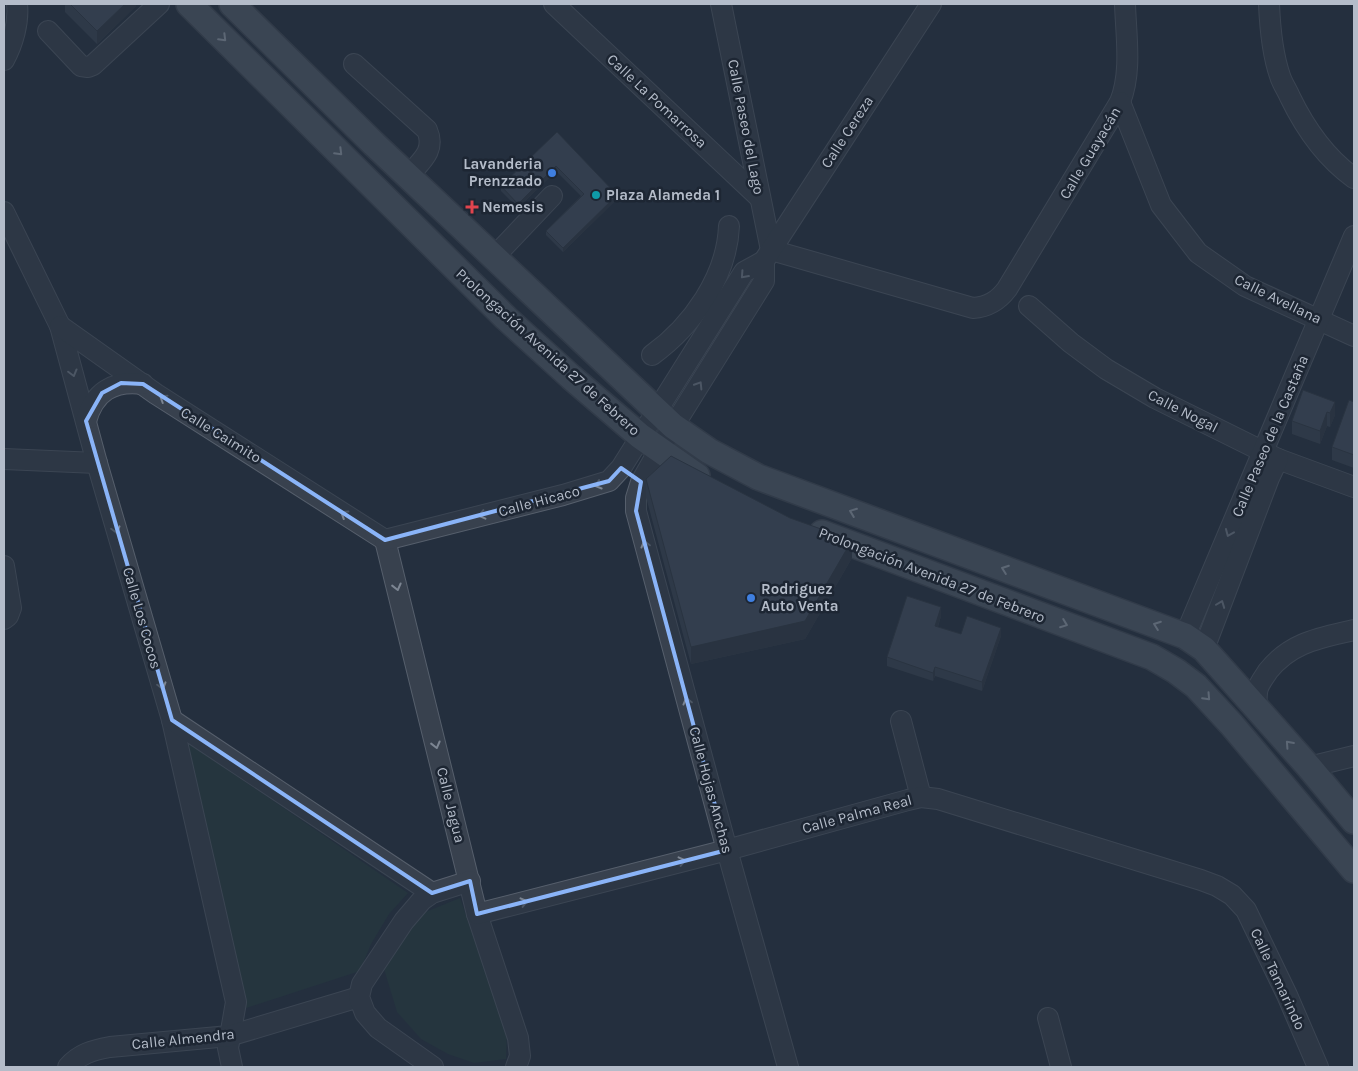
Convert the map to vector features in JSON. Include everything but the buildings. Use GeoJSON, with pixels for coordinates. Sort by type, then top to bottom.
{"type":"FeatureCollection","features":[{"type":"Feature","properties":{"kind":"main road","name":"Prolongación Avenida 27 de Febrero"},"geometry":{"type":"LineString","coordinates":[[188,4],[506,318],[571,377],[649,443],[718,488]]}},
{"type":"Feature","properties":{"kind":"main road","name":"Prolongación Avenida 27 de Febrero"},"geometry":{"type":"LineString","coordinates":[[232,4],[408,176],[665,418],[709,451],[758,477],[1195,642],[1309,766],[1354,821]]}},
{"type":"Feature","properties":{"kind":"main road","name":"Prolongación Avenida 27 de Febrero"},"geometry":{"type":"LineString","coordinates":[[796,524],[1152,657],[1176,671],[1196,686],[1232,725],[1354,870]]}},
{"type":"Feature","properties":{"kind":"street"},"geometry":{"type":"LineString","coordinates":[[4,60],[10,49],[18,13],[17,4]]}},
{"type":"Feature","properties":{"kind":"street"},"geometry":{"type":"LineString","coordinates":[[48,31],[81,66],[88,67],[93,65],[159,4]]}},
{"type":"Feature","properties":{"kind":"street","name":"Calle La Pomarrosa"},"geometry":{"type":"LineString","coordinates":[[554,4],[760,198]]}},
{"type":"Feature","properties":{"kind":"street","name":"Calle Paseo del Lago"},"geometry":{"type":"LineString","coordinates":[[721,4],[760,198],[768,255]]}},
{"type":"Feature","properties":{"kind":"street","name":"Calle Cereza"},"geometry":{"type":"LineString","coordinates":[[665,418],[710,308],[744,272],[768,255],[931,4]]}},
{"type":"Feature","properties":{"kind":"street","name":"Calle Guayacán"},"geometry":{"type":"LineString","coordinates":[[768,255],[973,308],[981,308],[993,303],[1008,289],[1120,102],[1125,89],[1125,4]]}},
{"type":"Feature","properties":{"kind":"street"},"geometry":{"type":"LineString","coordinates":[[1270,4],[1270,29],[1280,77],[1297,111],[1317,143],[1341,169],[1354,178]]}},
{"type":"Feature","properties":{"kind":"street"},"geometry":{"type":"LineString","coordinates":[[354,64],[427,130],[430,138],[427,155],[408,176]]}},
{"type":"Feature","properties":{"kind":"street","name":"Calle Avellana"},"geometry":{"type":"LineString","coordinates":[[1120,102],[1161,205],[1198,253],[1244,286],[1354,336]]}},
{"type":"Feature","properties":{"kind":"street"},"geometry":{"type":"LineString","coordinates":[[494,257],[552,196]]}},
{"type":"Feature","properties":{"kind":"street","name":"Calle Los Cocos"},"geometry":{"type":"LineString","coordinates":[[4,212],[60,326],[97,464],[172,720],[236,1002],[228,1048],[232,1067]]}},
{"type":"Feature","properties":{"kind":"street"},"geometry":{"type":"LineString","coordinates":[[652,355],[710,308],[728,242],[729,226]]}},
{"type":"Feature","properties":{"kind":"street","name":"Calle Paseo de la Castaña"},"geometry":{"type":"LineString","coordinates":[[1195,642],[1269,478],[1271,455],[1320,320],[1354,236]]}},
{"type":"Feature","properties":{"kind":"street","name":"Calle Cereza"},"geometry":{"type":"LineString","coordinates":[[665,418],[764,281],[768,255]]}},
{"type":"Feature","properties":{"kind":"street","name":"Calle Nogal"},"geometry":{"type":"LineString","coordinates":[[1029,306],[1071,343],[1106,368],[1155,398],[1271,455],[1354,487]]}},
{"type":"Feature","properties":{"kind":"street","name":"Calle Caimito"},"geometry":{"type":"LineString","coordinates":[[60,326],[156,394],[386,540]]}},
{"type":"Feature","properties":{"kind":"street"},"geometry":{"type":"LineString","coordinates":[[86,421],[89,410],[102,393],[121,383],[143,384]]}},
{"type":"Feature","properties":{"kind":"street","name":"Calle Hicaco"},"geometry":{"type":"LineString","coordinates":[[386,540],[563,495],[609,481],[620,468],[649,443],[665,418]]}},
{"type":"Feature","properties":{"kind":"street"},"geometry":{"type":"LineString","coordinates":[[620,468],[641,482],[649,443]]}},
{"type":"Feature","properties":{"kind":"street"},"geometry":{"type":"LineString","coordinates":[[4,459],[97,464]]}},
{"type":"Feature","properties":{"kind":"street","name":"Calle Hojas Anchas"},"geometry":{"type":"LineString","coordinates":[[641,482],[636,498],[636,512],[727,850],[788,1067]]}},
{"type":"Feature","properties":{"kind":"street","name":"Calle Jagua"},"geometry":{"type":"LineString","coordinates":[[386,540],[477,914],[518,1038],[520,1056],[516,1067]]}},
{"type":"Feature","properties":{"kind":"street"},"geometry":{"type":"LineString","coordinates":[[4,566],[11,608],[8,616],[4,619]]}},
{"type":"Feature","properties":{"kind":"street"},"geometry":{"type":"LineString","coordinates":[[1256,708],[1258,688],[1274,663],[1295,647],[1308,641],[1354,630]]}},
{"type":"Feature","properties":{"kind":"street"},"geometry":{"type":"LineString","coordinates":[[172,720],[432,893]]}},
{"type":"Feature","properties":{"kind":"street"},"geometry":{"type":"LineString","coordinates":[[901,721],[921,797]]}},
{"type":"Feature","properties":{"kind":"street"},"geometry":{"type":"LineString","coordinates":[[1309,766],[1354,756]]}},
{"type":"Feature","properties":{"kind":"street","name":"Calle Palma Real"},"geometry":{"type":"LineString","coordinates":[[477,914],[727,850],[921,797],[938,799],[1201,880],[1217,886],[1232,895]]}},
{"type":"Feature","properties":{"kind":"street"},"geometry":{"type":"LineString","coordinates":[[433,1067],[378,1028],[365,1013],[359,997],[362,984],[404,921],[422,900],[432,893],[470,881]]}},
{"type":"Feature","properties":{"kind":"street","name":"Calle Tamarindo"},"geometry":{"type":"LineString","coordinates":[[1232,895],[1246,910],[1287,995],[1318,1067]]}},
{"type":"Feature","properties":{"kind":"street","name":"Calle Almendra"},"geometry":{"type":"LineString","coordinates":[[68,1067],[79,1056],[93,1050],[110,1046],[229,1036],[359,997]]}},
{"type":"Feature","properties":{"kind":"street"},"geometry":{"type":"LineString","coordinates":[[1048,1018],[1061,1067]]}},
{"type":"Feature","properties":{"kind":"highlighted area"},"geometry":{"type":"Polygon","coordinates":[[[121,383],[143,384],[385,540],[609,481],[621,468],[641,482],[636,511],[727,850],[477,914],[470,881],[432,893],[172,720],[86,421],[102,393],[121,383]]]}},
{"type":"Feature","properties":{"kind":"green space"},"geometry":{"type":"Polygon","coordinates":[[[187,742],[408,893],[389,914],[371,944],[360,971],[243,1009],[187,742]]]}},
{"type":"Feature","properties":{"kind":"green space"},"geometry":{"type":"Polygon","coordinates":[[[460,898],[507,1031],[506,1059],[474,1063],[448,1054],[421,1039],[397,1012],[384,969],[407,924],[428,911],[460,898]]]}},
{"type":"Feature","properties":{"kind":"place","name":"Lavanderia Prenzzado"},"geometry":{"type":"Point","coordinates":[552,173]}},
{"type":"Feature","properties":{"kind":"place","name":"Plaza Alameda 1"},"geometry":{"type":"Point","coordinates":[596,195]}},
{"type":"Feature","properties":{"kind":"place","name":"Nemesis"},"geometry":{"type":"Point","coordinates":[472,207]}},
{"type":"Feature","properties":{"kind":"place","name":"Rodriguez Auto Venta"},"geometry":{"type":"Point","coordinates":[751,598]}}]}
